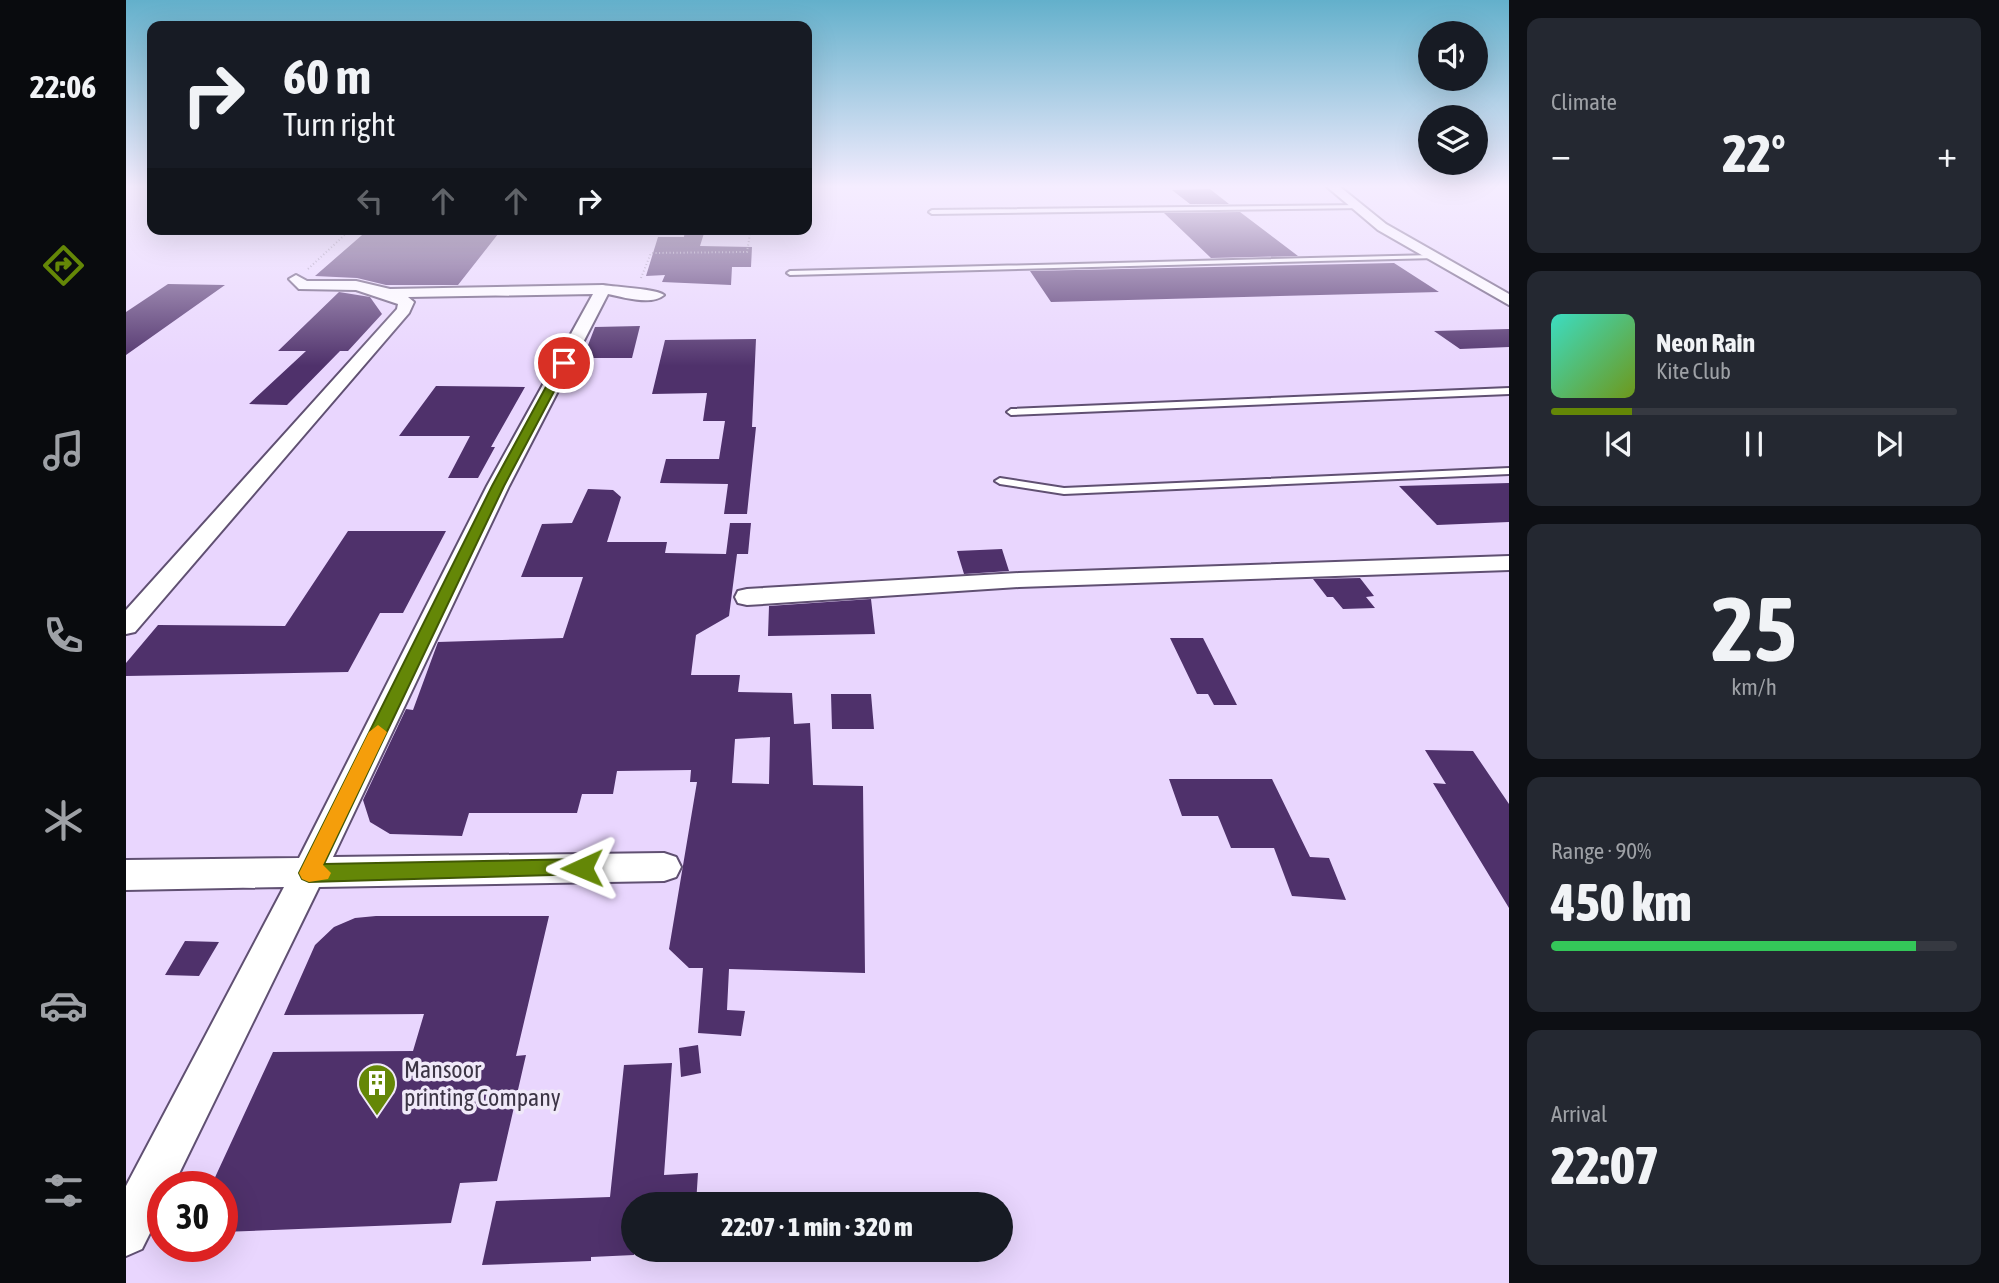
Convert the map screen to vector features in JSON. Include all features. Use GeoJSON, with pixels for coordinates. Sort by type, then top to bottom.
{"type":"FeatureCollection","features":[{"type":"Feature","properties":{"kind":"street"},"geometry":{"type":"LineString","coordinates":[[1414,246],[1509,300]]}},
{"type":"Feature","properties":{"kind":"street"},"geometry":{"type":"LineString","coordinates":[[296,279],[304,286],[330,283],[391,293],[603,289],[634,295],[657,295]]}},
{"type":"Feature","properties":{"kind":"street"},"geometry":{"type":"LineString","coordinates":[[126,1233],[309,873],[498,486],[603,289]]}},
{"type":"Feature","properties":{"kind":"street"},"geometry":{"type":"LineString","coordinates":[[126,626],[404,310],[406,302],[391,293]]}},
{"type":"Feature","properties":{"kind":"street"},"geometry":{"type":"LineString","coordinates":[[747,597],[1019,580],[1509,563]]}},
{"type":"Feature","properties":{"kind":"street"},"geometry":{"type":"LineString","coordinates":[[126,875],[664,867]]}},
{"type":"Feature","properties":{"kind":"lane"},"geometry":{"type":"LineString","coordinates":[[790,273],[1433,257]]}},
{"type":"Feature","properties":{"kind":"lane"},"geometry":{"type":"LineString","coordinates":[[1011,412],[1509,391]]}},
{"type":"Feature","properties":{"kind":"lane"},"geometry":{"type":"LineString","coordinates":[[1000,481],[1064,491],[1509,471]]}},
{"type":"Feature","properties":{"kind":"path"},"geometry":{"type":"LineString","coordinates":[[296,279],[332,246]]}},
{"type":"Feature","properties":{"kind":"path"},"geometry":{"type":"LineString","coordinates":[[634,295],[651,253],[747,252],[748,246]]}},
{"type":"Feature","properties":{"kind":"building"},"geometry":{"type":"Polygon","coordinates":[[[350,246],[489,246],[458,285],[386,285],[357,278],[315,276],[350,246]]]}},
{"type":"Feature","properties":{"kind":"building"},"geometry":{"type":"Polygon","coordinates":[[[655,246],[752,247],[751,267],[732,267],[731,285],[662,282],[665,275],[646,276],[655,246]]]}},
{"type":"Feature","properties":{"kind":"building"},"geometry":{"type":"Polygon","coordinates":[[[1198,246],[1285,246],[1298,256],[1211,258],[1198,246]]]}},
{"type":"Feature","properties":{"kind":"building"},"geometry":{"type":"Polygon","coordinates":[[[1394,263],[1439,292],[1051,302],[1030,271],[1394,263]]]}},
{"type":"Feature","properties":{"kind":"building"},"geometry":{"type":"Polygon","coordinates":[[[168,284],[225,285],[126,355],[126,312],[168,284]]]}},
{"type":"Feature","properties":{"kind":"building"},"geometry":{"type":"Polygon","coordinates":[[[339,292],[370,297],[382,314],[348,351],[340,351],[287,405],[249,404],[306,351],[278,351],[339,292]]]}},
{"type":"Feature","properties":{"kind":"building"},"geometry":{"type":"Polygon","coordinates":[[[640,326],[632,358],[583,358],[595,327],[640,326]]]}},
{"type":"Feature","properties":{"kind":"building"},"geometry":{"type":"Polygon","coordinates":[[[1509,329],[1509,347],[1460,349],[1434,331],[1509,329]]]}},
{"type":"Feature","properties":{"kind":"building"},"geometry":{"type":"Polygon","coordinates":[[[756,339],[752,427],[756,427],[747,514],[724,514],[728,484],[660,483],[666,459],[719,459],[725,421],[703,421],[707,393],[652,394],[665,340],[756,339]]]}},
{"type":"Feature","properties":{"kind":"building"},"geometry":{"type":"Polygon","coordinates":[[[436,386],[525,387],[491,447],[495,447],[478,478],[448,478],[470,436],[399,436],[436,386]]]}},
{"type":"Feature","properties":{"kind":"building"},"geometry":{"type":"Polygon","coordinates":[[[1509,483],[1509,522],[1437,525],[1399,486],[1509,483]]]}},
{"type":"Feature","properties":{"kind":"building"},"geometry":{"type":"Polygon","coordinates":[[[588,489],[613,490],[621,497],[607,542],[667,542],[665,553],[726,554],[730,523],[751,523],[748,554],[737,554],[729,616],[696,635],[691,675],[740,675],[738,692],[792,693],[794,724],[810,723],[813,785],[863,786],[865,973],[729,969],[727,1010],[745,1011],[741,1036],[698,1033],[703,968],[689,968],[669,949],[697,782],[690,782],[691,770],[617,771],[613,794],[582,794],[577,813],[469,813],[462,836],[390,834],[370,822],[363,800],[406,709],[413,710],[438,642],[563,638],[583,577],[521,577],[542,524],[572,523],[588,489]],[[770,737],[735,739],[732,783],[769,784],[770,737]]]}},
{"type":"Feature","properties":{"kind":"building"},"geometry":{"type":"Polygon","coordinates":[[[348,531],[446,531],[403,613],[380,613],[348,672],[126,676],[126,663],[158,625],[285,626],[348,531]]]}},
{"type":"Feature","properties":{"kind":"building"},"geometry":{"type":"Polygon","coordinates":[[[1002,549],[1009,571],[964,574],[957,551],[1002,549]]]}},
{"type":"Feature","properties":{"kind":"building"},"geometry":{"type":"Polygon","coordinates":[[[1360,578],[1374,596],[1366,597],[1375,608],[1343,609],[1333,597],[1327,597],[1313,579],[1360,578]]]}},
{"type":"Feature","properties":{"kind":"building"},"geometry":{"type":"Polygon","coordinates":[[[871,599],[875,634],[768,636],[769,606],[871,599]]]}},
{"type":"Feature","properties":{"kind":"building"},"geometry":{"type":"Polygon","coordinates":[[[1170,638],[1203,638],[1237,705],[1214,705],[1208,694],[1197,694],[1170,638]]]}},
{"type":"Feature","properties":{"kind":"building"},"geometry":{"type":"Polygon","coordinates":[[[831,694],[871,694],[874,729],[832,729],[831,694]]]}},
{"type":"Feature","properties":{"kind":"building"},"geometry":{"type":"Polygon","coordinates":[[[1425,750],[1473,751],[1509,804],[1509,908],[1433,783],[1446,784],[1425,750]]]}},
{"type":"Feature","properties":{"kind":"building"},"geometry":{"type":"Polygon","coordinates":[[[1169,779],[1272,779],[1310,857],[1329,858],[1346,900],[1292,896],[1274,848],[1231,848],[1218,816],[1182,816],[1169,779]]]}},
{"type":"Feature","properties":{"kind":"building","name":"Mansoor printing Company"},"geometry":{"type":"Polygon","coordinates":[[[549,916],[516,1056],[526,1055],[497,1181],[460,1183],[451,1223],[238,1231],[238,1171],[218,1171],[273,1052],[413,1051],[424,1014],[284,1015],[315,945],[334,927],[355,918],[549,916]]]}},
{"type":"Feature","properties":{"kind":"building"},"geometry":{"type":"Polygon","coordinates":[[[185,941],[219,942],[199,976],[165,975],[185,941]]]}},
{"type":"Feature","properties":{"kind":"building"},"geometry":{"type":"Polygon","coordinates":[[[698,1045],[701,1073],[681,1077],[679,1048],[698,1045]]]}},
{"type":"Feature","properties":{"kind":"building"},"geometry":{"type":"Polygon","coordinates":[[[672,1063],[664,1175],[698,1173],[697,1192],[621,1192],[621,1256],[591,1257],[591,1261],[482,1265],[496,1201],[610,1197],[624,1065],[672,1063]]]}},
{"type":"Feature","properties":{"kind":"slow traffic"},"geometry":{"type":"LineString","coordinates":[[320,873],[309,873],[378,732]]}},
{"type":"Feature","properties":{"kind":"place","name":"Mansoor printing Company"},"geometry":{"type":"Point","coordinates":[377,1117]}},
{"type":"Feature","properties":{"kind":"route"},"geometry":{"type":"LineString","coordinates":[[564,363],[498,486],[309,873],[582,868]]}}]}
